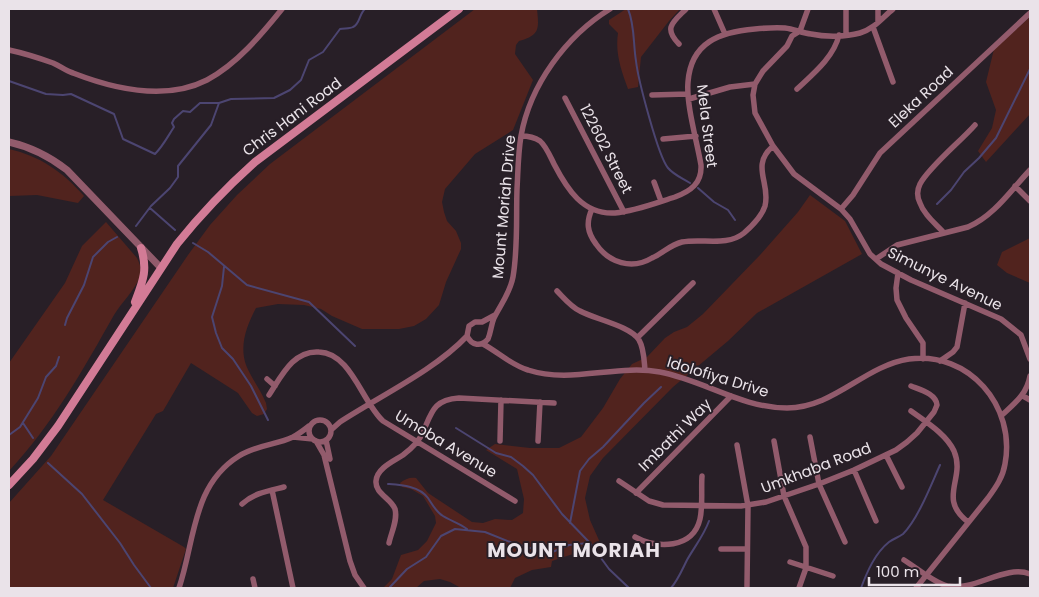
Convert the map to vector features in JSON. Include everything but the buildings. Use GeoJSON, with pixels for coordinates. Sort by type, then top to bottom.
{"type":"FeatureCollection","features":[{"type":"Feature","properties":{"kind":"main road","name":"Chris Hani Road"},"geometry":{"type":"LineString","coordinates":[[9,485],[33,459],[58,426],[177,244],[198,217],[255,162],[459,9]]}},
{"type":"Feature","properties":{"kind":"main road"},"geometry":{"type":"LineString","coordinates":[[129,317],[145,272],[145,262],[141,248]]}},
{"type":"Feature","properties":{"kind":"street"},"geometry":{"type":"LineString","coordinates":[[9,50],[52,63],[73,73],[126,88],[148,91],[171,90],[189,87],[207,80],[225,68],[267,27],[282,9]]}},
{"type":"Feature","properties":{"kind":"street","name":"Mount Moriah Drive"},"geometry":{"type":"LineString","coordinates":[[483,344],[495,315],[508,294],[513,277],[521,136],[531,103],[539,86],[559,55],[582,29],[610,9]]}},
{"type":"Feature","properties":{"kind":"street"},"geometry":{"type":"LineString","coordinates":[[679,44],[672,37],[670,28],[686,9]]}},
{"type":"Feature","properties":{"kind":"street"},"geometry":{"type":"LineString","coordinates":[[714,9],[725,34]]}},
{"type":"Feature","properties":{"kind":"street"},"geometry":{"type":"LineString","coordinates":[[652,95],[689,96],[730,87],[755,84],[763,71],[787,46],[792,36],[800,31],[808,9]]}},
{"type":"Feature","properties":{"kind":"street"},"geometry":{"type":"LineString","coordinates":[[846,9],[846,35]]}},
{"type":"Feature","properties":{"kind":"street"},"geometry":{"type":"LineString","coordinates":[[878,9],[878,22]]}},
{"type":"Feature","properties":{"kind":"street"},"geometry":{"type":"LineString","coordinates":[[892,82],[873,27],[893,9]]}},
{"type":"Feature","properties":{"kind":"street","name":"Eleka Road"},"geometry":{"type":"LineString","coordinates":[[841,209],[853,196],[880,153],[1030,14]]}},
{"type":"Feature","properties":{"kind":"street","name":"Mela Street"},"geometry":{"type":"LineString","coordinates":[[521,136],[529,136],[540,141],[550,155],[568,190],[575,198],[592,209],[605,213],[624,212],[661,201],[685,193],[692,188],[698,182],[702,170],[689,96],[689,73],[695,58],[705,46],[725,34],[776,28],[818,35],[846,35],[873,27]]}},
{"type":"Feature","properties":{"kind":"street"},"geometry":{"type":"LineString","coordinates":[[797,89],[826,59],[837,42],[839,35]]}},
{"type":"Feature","properties":{"kind":"street","name":"Simunye Avenue"},"geometry":{"type":"LineString","coordinates":[[755,84],[753,95],[755,113],[773,146],[794,174],[841,209],[850,219],[864,245],[876,259],[888,269],[898,274],[1001,319],[1021,335],[1030,358]]}},
{"type":"Feature","properties":{"kind":"street","name":"122602 Street"},"geometry":{"type":"LineString","coordinates":[[565,98],[624,212]]}},
{"type":"Feature","properties":{"kind":"street"},"geometry":{"type":"LineString","coordinates":[[944,232],[922,209],[918,190],[920,183],[975,125]]}},
{"type":"Feature","properties":{"kind":"street"},"geometry":{"type":"LineString","coordinates":[[663,139],[696,136]]}},
{"type":"Feature","properties":{"kind":"street"},"geometry":{"type":"LineString","coordinates":[[9,142],[37,150],[52,158],[67,170],[161,268]]}},
{"type":"Feature","properties":{"kind":"street"},"geometry":{"type":"LineString","coordinates":[[592,209],[588,222],[590,236],[604,254],[621,263],[635,264],[648,261],[674,244],[685,241],[732,240],[748,230],[763,211],[766,198],[762,162],[766,152],[773,146]]}},
{"type":"Feature","properties":{"kind":"street"},"geometry":{"type":"LineString","coordinates":[[876,259],[896,245],[968,227],[978,222],[1030,170]]}},
{"type":"Feature","properties":{"kind":"street"},"geometry":{"type":"LineString","coordinates":[[654,182],[661,201]]}},
{"type":"Feature","properties":{"kind":"street"},"geometry":{"type":"LineString","coordinates":[[1015,186],[1030,201]]}},
{"type":"Feature","properties":{"kind":"street"},"geometry":{"type":"LineString","coordinates":[[898,274],[897,300],[910,326],[923,343],[923,359]]}},
{"type":"Feature","properties":{"kind":"street"},"geometry":{"type":"LineString","coordinates":[[638,337],[693,283]]}},
{"type":"Feature","properties":{"kind":"street"},"geometry":{"type":"LineString","coordinates":[[557,291],[569,304],[581,312],[622,328],[638,337],[642,347],[645,370]]}},
{"type":"Feature","properties":{"kind":"street"},"geometry":{"type":"LineString","coordinates":[[940,361],[955,350],[965,303]]}},
{"type":"Feature","properties":{"kind":"street"},"geometry":{"type":"LineString","coordinates":[[330,427],[427,368],[456,348],[467,336],[468,329],[472,324],[482,322],[495,315]]}},
{"type":"Feature","properties":{"kind":"street"},"geometry":{"type":"LineString","coordinates":[[482,322],[489,333],[496,351]]}},
{"type":"Feature","properties":{"kind":"street"},"geometry":{"type":"LineString","coordinates":[[467,336],[472,342],[479,345],[483,344]]}},
{"type":"Feature","properties":{"kind":"street"},"geometry":{"type":"LineString","coordinates":[[456,348],[472,342]]}},
{"type":"Feature","properties":{"kind":"street","name":"Idolofiya Drive"},"geometry":{"type":"LineString","coordinates":[[483,344],[514,365],[538,373],[566,375],[645,370],[675,375],[731,396],[770,407],[789,408],[807,406],[822,401],[883,367],[897,362],[923,359],[940,361],[958,368],[977,380],[994,399],[1002,415],[1007,443],[1002,474],[993,492],[916,588]]}},
{"type":"Feature","properties":{"kind":"street","name":"Umoba Avenue"},"geometry":{"type":"LineString","coordinates":[[269,396],[296,358],[312,352],[321,352],[336,358],[343,364],[369,404],[383,421],[416,443],[515,501]]}},
{"type":"Feature","properties":{"kind":"street"},"geometry":{"type":"LineString","coordinates":[[1002,415],[1023,396],[1029,384],[1030,376]]}},
{"type":"Feature","properties":{"kind":"street"},"geometry":{"type":"LineString","coordinates":[[267,378],[275,386]]}},
{"type":"Feature","properties":{"kind":"street","name":"Umkhaba Road"},"geometry":{"type":"LineString","coordinates":[[619,481],[656,504],[748,506],[784,496],[854,470],[886,455],[907,442],[926,422],[936,408],[937,402],[931,395],[911,386]]}},
{"type":"Feature","properties":{"kind":"street","name":"Imbathi Way"},"geometry":{"type":"LineString","coordinates":[[636,493],[731,396]]}},
{"type":"Feature","properties":{"kind":"street"},"geometry":{"type":"LineString","coordinates":[[1023,396],[1030,400]]}},
{"type":"Feature","properties":{"kind":"street"},"geometry":{"type":"LineString","coordinates":[[388,543],[395,522],[395,509],[378,490],[377,477],[383,468],[407,452],[416,443],[435,406],[445,400],[459,398],[554,403]]}},
{"type":"Feature","properties":{"kind":"street"},"geometry":{"type":"LineString","coordinates":[[500,441],[501,400]]}},
{"type":"Feature","properties":{"kind":"street"},"geometry":{"type":"LineString","coordinates":[[538,441],[540,402]]}},
{"type":"Feature","properties":{"kind":"street"},"geometry":{"type":"LineString","coordinates":[[911,411],[946,439],[953,450],[957,465],[953,502],[958,512],[968,522]]}},
{"type":"Feature","properties":{"kind":"street"},"geometry":{"type":"LineString","coordinates":[[179,588],[197,513],[204,494],[214,477],[239,456],[254,448],[293,437],[318,420],[326,421],[330,427],[330,435],[326,440]]}},
{"type":"Feature","properties":{"kind":"street"},"geometry":{"type":"LineString","coordinates":[[309,426],[309,434],[324,455],[350,561],[355,575],[364,588]]}},
{"type":"Feature","properties":{"kind":"street"},"geometry":{"type":"LineString","coordinates":[[293,437],[326,440]]}},
{"type":"Feature","properties":{"kind":"street"},"geometry":{"type":"LineString","coordinates":[[810,437],[819,484],[845,542]]}},
{"type":"Feature","properties":{"kind":"street"},"geometry":{"type":"LineString","coordinates":[[324,455],[330,459],[326,440]]}},
{"type":"Feature","properties":{"kind":"street"},"geometry":{"type":"LineString","coordinates":[[774,441],[784,496],[806,547],[806,568],[799,588]]}},
{"type":"Feature","properties":{"kind":"street"},"geometry":{"type":"LineString","coordinates":[[737,445],[748,506],[747,586]]}},
{"type":"Feature","properties":{"kind":"street"},"geometry":{"type":"LineString","coordinates":[[886,455],[902,487]]}},
{"type":"Feature","properties":{"kind":"street"},"geometry":{"type":"LineString","coordinates":[[854,470],[876,521]]}},
{"type":"Feature","properties":{"kind":"street"},"geometry":{"type":"LineString","coordinates":[[635,537],[653,544],[681,542],[688,538],[698,526],[702,476]]}},
{"type":"Feature","properties":{"kind":"street"},"geometry":{"type":"LineString","coordinates":[[242,504],[252,496],[284,487]]}},
{"type":"Feature","properties":{"kind":"street"},"geometry":{"type":"LineString","coordinates":[[272,490],[293,588]]}},
{"type":"Feature","properties":{"kind":"street"},"geometry":{"type":"LineString","coordinates":[[721,549],[747,550]]}},
{"type":"Feature","properties":{"kind":"street"},"geometry":{"type":"LineString","coordinates":[[904,560],[946,585],[957,587],[1017,572],[1030,574]]}},
{"type":"Feature","properties":{"kind":"street"},"geometry":{"type":"LineString","coordinates":[[790,562],[833,576]]}},
{"type":"Feature","properties":{"kind":"street"},"geometry":{"type":"LineString","coordinates":[[253,579],[254,588]]}},
{"type":"Feature","properties":{"kind":"shaded area"},"geometry":{"type":"Polygon","coordinates":[[[475,9],[537,9],[537,30],[531,36],[519,41],[516,45],[515,54],[533,80],[513,130],[475,154],[445,189],[442,202],[444,212],[447,221],[456,231],[461,243],[461,249],[446,282],[439,305],[426,319],[414,326],[399,329],[362,329],[321,309],[304,305],[278,304],[256,308],[247,328],[243,350],[246,365],[266,403],[267,409],[264,414],[257,416],[252,413],[238,393],[191,363],[163,411],[156,414],[103,500],[186,549],[173,588],[9,588],[9,503],[51,456],[210,225],[237,195],[270,164],[475,9]]]}},
{"type":"Feature","properties":{"kind":"shaded area"},"geometry":{"type":"Polygon","coordinates":[[[626,9],[680,9],[641,57],[638,87],[628,89],[618,54],[618,33],[609,24],[609,20],[626,9]]]}},
{"type":"Feature","properties":{"kind":"shaded area"},"geometry":{"type":"Polygon","coordinates":[[[1030,17],[1030,114],[986,162],[978,151],[992,128],[996,110],[986,82],[994,49],[1030,17]]]}},
{"type":"Feature","properties":{"kind":"shaded area"},"geometry":{"type":"Polygon","coordinates":[[[9,149],[31,156],[50,166],[84,196],[78,203],[37,195],[9,196],[9,149]]]}},
{"type":"Feature","properties":{"kind":"shaded area"},"geometry":{"type":"Polygon","coordinates":[[[810,195],[845,221],[862,254],[757,313],[728,341],[673,387],[603,458],[590,476],[585,498],[590,520],[602,547],[589,554],[579,552],[552,561],[551,567],[532,570],[515,578],[510,588],[461,588],[440,579],[424,581],[416,588],[383,588],[392,579],[401,555],[418,550],[427,541],[436,523],[435,516],[423,496],[411,489],[402,487],[400,483],[404,480],[416,478],[428,493],[472,522],[483,523],[495,519],[512,520],[523,513],[524,499],[517,469],[486,450],[495,444],[530,448],[559,448],[581,437],[632,364],[647,357],[665,338],[687,327],[703,314],[760,255],[798,212],[810,195]]]}},
{"type":"Feature","properties":{"kind":"shaded area"},"geometry":{"type":"Polygon","coordinates":[[[106,222],[137,258],[141,272],[140,277],[135,287],[114,315],[53,416],[9,471],[9,363],[65,283],[82,246],[106,222]]]}},
{"type":"Feature","properties":{"kind":"shaded area"},"geometry":{"type":"Polygon","coordinates":[[[1030,238],[1030,283],[1007,273],[997,265],[1002,252],[1030,238]]]}},
{"type":"Feature","properties":{"kind":"waterway"},"geometry":{"type":"LineString","coordinates":[[9,81],[46,94],[71,94],[114,114],[123,139],[155,154],[174,127],[172,123],[174,119],[183,111],[190,112],[200,103],[219,103],[231,99],[274,98],[290,90],[301,80],[309,60],[323,52],[340,29],[355,26],[365,9]]}},
{"type":"Feature","properties":{"kind":"waterway"},"geometry":{"type":"LineString","coordinates":[[628,9],[632,22],[640,84],[659,149],[668,168],[675,175],[690,183]]}},
{"type":"Feature","properties":{"kind":"waterway"},"geometry":{"type":"LineString","coordinates":[[937,204],[996,138],[1030,69]]}},
{"type":"Feature","properties":{"kind":"waterway"},"geometry":{"type":"LineString","coordinates":[[136,226],[151,206],[170,188],[178,177],[178,166],[211,125],[219,103]]}},
{"type":"Feature","properties":{"kind":"waterway"},"geometry":{"type":"LineString","coordinates":[[698,188],[714,202],[728,210],[735,220]]}},
{"type":"Feature","properties":{"kind":"waterway"},"geometry":{"type":"LineString","coordinates":[[150,208],[175,230]]}},
{"type":"Feature","properties":{"kind":"waterway"},"geometry":{"type":"LineString","coordinates":[[65,325],[84,285],[93,257],[108,242],[117,237]]}},
{"type":"Feature","properties":{"kind":"waterway"},"geometry":{"type":"LineString","coordinates":[[193,243],[208,252],[247,285],[309,302],[355,346]]}},
{"type":"Feature","properties":{"kind":"waterway"},"geometry":{"type":"LineString","coordinates":[[224,267],[222,286],[212,317],[216,333],[222,348],[233,359],[251,386],[268,420]]}},
{"type":"Feature","properties":{"kind":"waterway"},"geometry":{"type":"LineString","coordinates":[[9,435],[20,427],[38,398],[46,377],[56,366],[59,357]]}},
{"type":"Feature","properties":{"kind":"waterway"},"geometry":{"type":"LineString","coordinates":[[570,523],[580,471],[589,459],[661,387]]}},
{"type":"Feature","properties":{"kind":"waterway"},"geometry":{"type":"LineString","coordinates":[[23,423],[33,438]]}},
{"type":"Feature","properties":{"kind":"waterway"},"geometry":{"type":"LineString","coordinates":[[456,428],[496,453],[511,457],[533,475],[562,514],[590,543],[609,569],[629,588]]}},
{"type":"Feature","properties":{"kind":"waterway"},"geometry":{"type":"LineString","coordinates":[[48,463],[82,494],[120,543],[151,588]]}},
{"type":"Feature","properties":{"kind":"waterway"},"geometry":{"type":"LineString","coordinates":[[861,588],[869,569],[884,546],[909,528],[924,501],[940,465]]}},
{"type":"Feature","properties":{"kind":"waterway"},"geometry":{"type":"LineString","coordinates":[[388,484],[410,487],[420,491],[441,514],[467,529]]}},
{"type":"Feature","properties":{"kind":"waterway"},"geometry":{"type":"LineString","coordinates":[[671,588],[709,521]]}},
{"type":"Feature","properties":{"kind":"waterway"},"geometry":{"type":"LineString","coordinates":[[390,587],[407,569],[426,557],[441,536],[455,529],[485,532],[515,544],[550,553],[569,545],[588,543]]}},
{"type":"Feature","properties":{"kind":"district","name":"MOUNT MORIAH"},"geometry":{"type":"Point","coordinates":[574,550]}}]}
